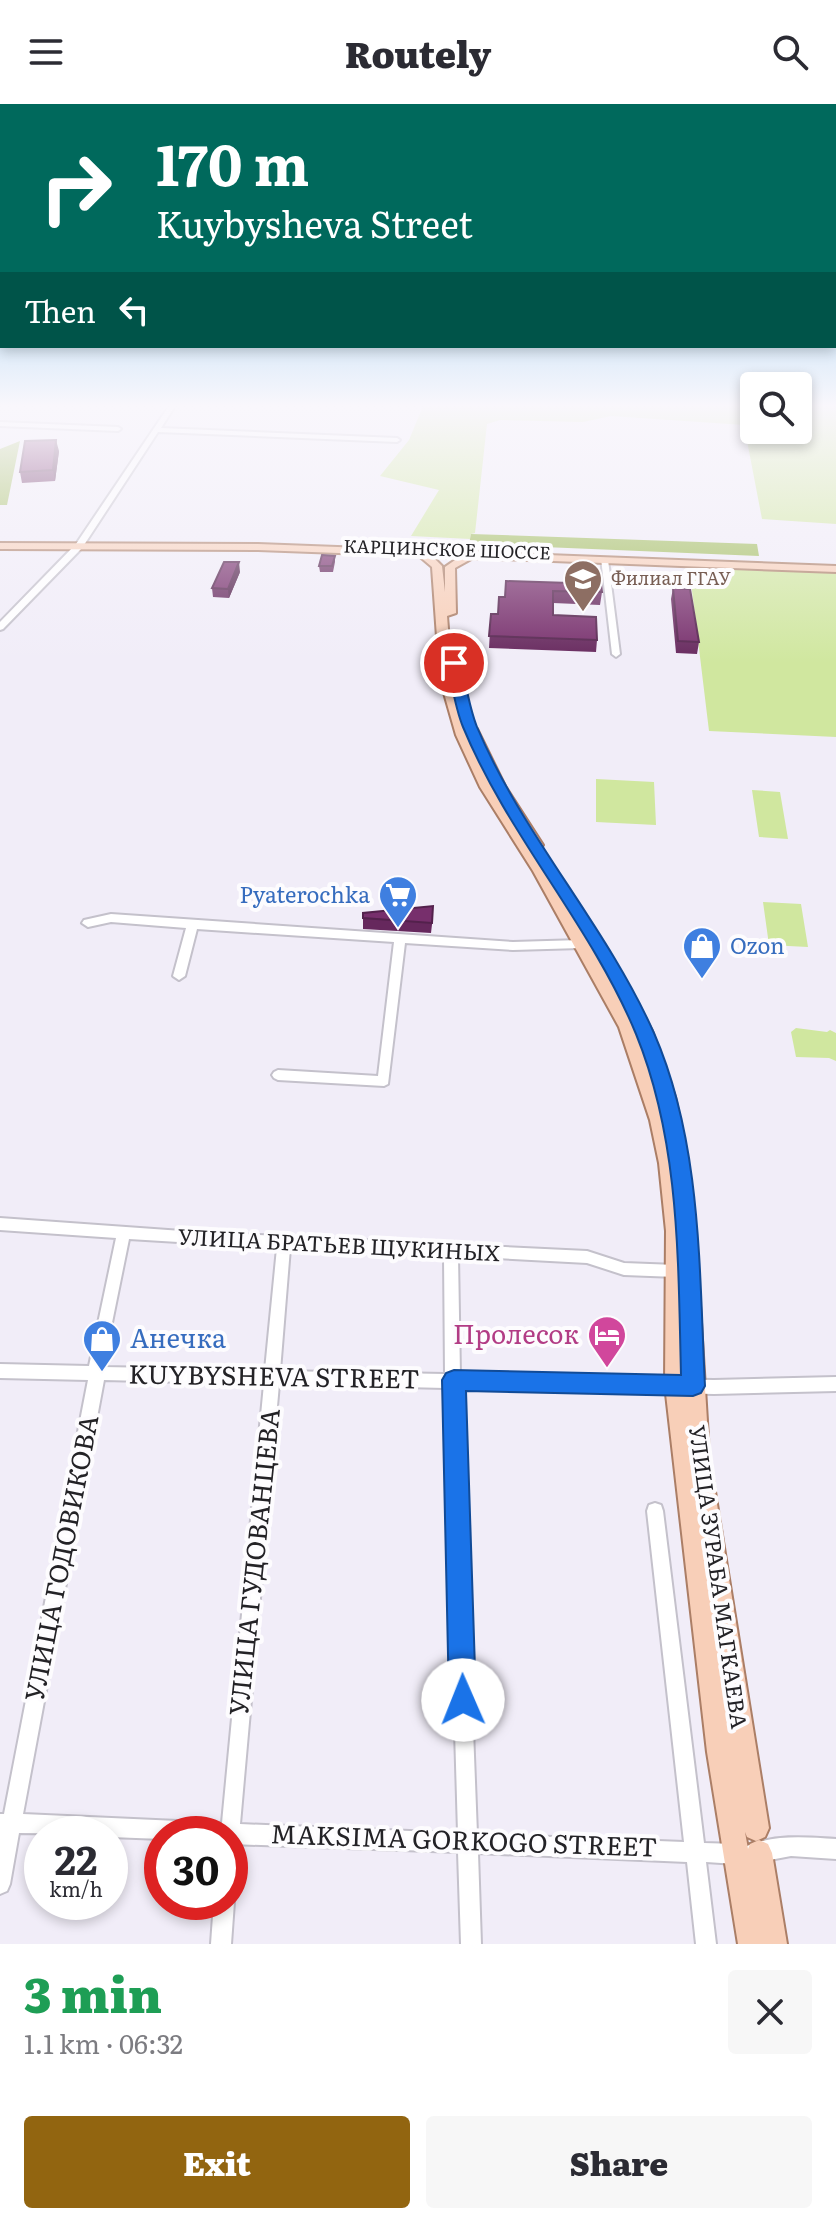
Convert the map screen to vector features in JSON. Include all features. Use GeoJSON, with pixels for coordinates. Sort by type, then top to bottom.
{"type":"FeatureCollection","features":[{"type":"Feature","properties":{"kind":"main road","name":"КАРЦИНСКОЕ ШОССЕ"},"geometry":{"type":"LineString","coordinates":[[80,543],[445,557]]}},
{"type":"Feature","properties":{"kind":"main road","name":"КАРЦИНСКОЕ ШОССЕ"},"geometry":{"type":"LineString","coordinates":[[0,546],[80,543],[445,557]]}},
{"type":"Feature","properties":{"kind":"main road","name":"КАРЦИНСКОЕ ШОССЕ"},"geometry":{"type":"LineString","coordinates":[[467,553],[836,566]]}},
{"type":"Feature","properties":{"kind":"main road","name":"КАРЦИНСКОЕ ШОССЕ"},"geometry":{"type":"LineString","coordinates":[[467,553],[836,566]]}},
{"type":"Feature","properties":{"kind":"main road"},"geometry":{"type":"LineString","coordinates":[[445,557],[467,553]]}},
{"type":"Feature","properties":{"kind":"main road","name":"УЛИЦА ЗУРАБА МАГКАЕВА"},"geometry":{"type":"LineString","coordinates":[[445,557],[446,679],[462,735],[627,1027],[659,1120],[668,1163],[684,1385],[719,1752],[750,1845],[774,1944]]}},
{"type":"Feature","properties":{"kind":"main road","name":"УЛИЦА ЗУРАБА МАГКАЕВА"},"geometry":{"type":"LineString","coordinates":[[492,786],[614,975],[644,1032],[659,1071],[677,1143],[687,1219],[684,1385],[702,1477],[750,1845],[751,1944]]}},
{"type":"Feature","properties":{"kind":"street"},"geometry":{"type":"LineString","coordinates":[[0,627],[80,543],[114,492]]}},
{"type":"Feature","properties":{"kind":"street"},"geometry":{"type":"LineString","coordinates":[[604,560],[616,654]]}},
{"type":"Feature","properties":{"kind":"street"},"geometry":{"type":"LineString","coordinates":[[88,923],[111,918],[513,946],[581,944]]}},
{"type":"Feature","properties":{"kind":"street"},"geometry":{"type":"LineString","coordinates":[[179,976],[192,925]]}},
{"type":"Feature","properties":{"kind":"street"},"geometry":{"type":"LineString","coordinates":[[278,1075],[384,1081],[400,939]]}},
{"type":"Feature","properties":{"kind":"street","name":"УЛИЦА БРАТЬЕВ ЩУКИНЫХ"},"geometry":{"type":"LineString","coordinates":[[0,1224],[451,1252],[587,1257],[624,1269],[676,1271]]}},
{"type":"Feature","properties":{"kind":"street","name":"УЛИЦА ГОДОВИКОВА"},"geometry":{"type":"LineString","coordinates":[[0,1884],[5,1824],[124,1232]]}},
{"type":"Feature","properties":{"kind":"street","name":"УЛИЦА ГУДОВАНЦЕВА"},"geometry":{"type":"LineString","coordinates":[[232,1816],[284,1242]]}},
{"type":"Feature","properties":{"kind":"street"},"geometry":{"type":"LineString","coordinates":[[451,1252],[471,1944]]}},
{"type":"Feature","properties":{"kind":"street","name":"KUYBYSHEVA STREET"},"geometry":{"type":"LineString","coordinates":[[0,1371],[272,1379],[836,1384]]}},
{"type":"Feature","properties":{"kind":"street"},"geometry":{"type":"LineString","coordinates":[[655,1511],[706,1944]]}},
{"type":"Feature","properties":{"kind":"street","name":"MAKSIMA GORKOGO STREET"},"geometry":{"type":"LineString","coordinates":[[5,1824],[144,1830]]}},
{"type":"Feature","properties":{"kind":"street","name":"MAKSIMA GORKOGO STREET"},"geometry":{"type":"LineString","coordinates":[[248,1834],[696,1851],[750,1845],[836,1849]]}},
{"type":"Feature","properties":{"kind":"street"},"geometry":{"type":"LineString","coordinates":[[221,1944],[223,1920]]}},
{"type":"Feature","properties":{"kind":"green space"},"geometry":{"type":"Polygon","coordinates":[[[0,492],[10,492],[7,505],[0,505],[0,492]]]}},
{"type":"Feature","properties":{"kind":"green space"},"geometry":{"type":"Polygon","coordinates":[[[438,492],[480,492],[475,533],[471,534],[470,539],[411,536],[438,492]]]}},
{"type":"Feature","properties":{"kind":"green space"},"geometry":{"type":"Polygon","coordinates":[[[757,492],[836,492],[836,524],[762,519],[757,492]]]}},
{"type":"Feature","properties":{"kind":"green space"},"geometry":{"type":"Polygon","coordinates":[[[471,534],[757,544],[759,556],[469,544],[471,534]]]}},
{"type":"Feature","properties":{"kind":"green space"},"geometry":{"type":"Polygon","coordinates":[[[689,566],[836,572],[836,737],[709,731],[689,566]]]}},
{"type":"Feature","properties":{"kind":"green space"},"geometry":{"type":"Polygon","coordinates":[[[596,779],[654,782],[656,825],[596,822],[596,779]]]}},
{"type":"Feature","properties":{"kind":"green space"},"geometry":{"type":"Polygon","coordinates":[[[752,790],[780,792],[788,839],[759,837],[752,790]]]}},
{"type":"Feature","properties":{"kind":"green space"},"geometry":{"type":"Polygon","coordinates":[[[763,902],[801,904],[808,947],[769,945],[763,902]]]}},
{"type":"Feature","properties":{"kind":"green space"},"geometry":{"type":"Polygon","coordinates":[[[796,1028],[836,1033],[836,1061],[796,1057],[791,1032],[796,1028]]]}},
{"type":"Feature","properties":{"kind":"building"},"geometry":{"type":"Polygon","coordinates":[[[322,555],[335,556],[332,566],[319,566],[322,555]]]}},
{"type":"Feature","properties":{"kind":"building"},"geometry":{"type":"Polygon","coordinates":[[[224,562],[239,562],[228,589],[212,588],[224,562]]]}},
{"type":"Feature","properties":{"kind":"building"},"geometry":{"type":"Polygon","coordinates":[[[506,581],[601,584],[602,592],[553,591],[553,615],[596,617],[597,640],[489,636],[491,614],[498,614],[499,597],[505,597],[506,581]]]}},
{"type":"Feature","properties":{"kind":"building"},"geometry":{"type":"Polygon","coordinates":[[[673,588],[690,589],[699,642],[678,641],[673,588]]]}},
{"type":"Feature","properties":{"kind":"building"},"geometry":{"type":"Polygon","coordinates":[[[433,906],[432,923],[363,918],[363,913],[433,906]]]}},
{"type":"Feature","properties":{"kind":"place","name":"Филиал ГГАУ"},"geometry":{"type":"Point","coordinates":[583,613]}},
{"type":"Feature","properties":{"kind":"place","name":"Pyaterochka"},"geometry":{"type":"Point","coordinates":[398,929]}},
{"type":"Feature","properties":{"kind":"place","name":"Ozon"},"geometry":{"type":"Point","coordinates":[702,980]}},
{"type":"Feature","properties":{"kind":"place","name":"Пролесок"},"geometry":{"type":"Point","coordinates":[607,1369]}},
{"type":"Feature","properties":{"kind":"place","name":"Анечка"},"geometry":{"type":"Point","coordinates":[102,1373]}},
{"type":"Feature","properties":{"kind":"route"},"geometry":{"type":"LineString","coordinates":[[454,663],[469,725],[498,786],[614,975],[644,1032],[659,1071],[677,1143],[687,1219],[693,1386],[454,1380],[463,1700]]}}]}
